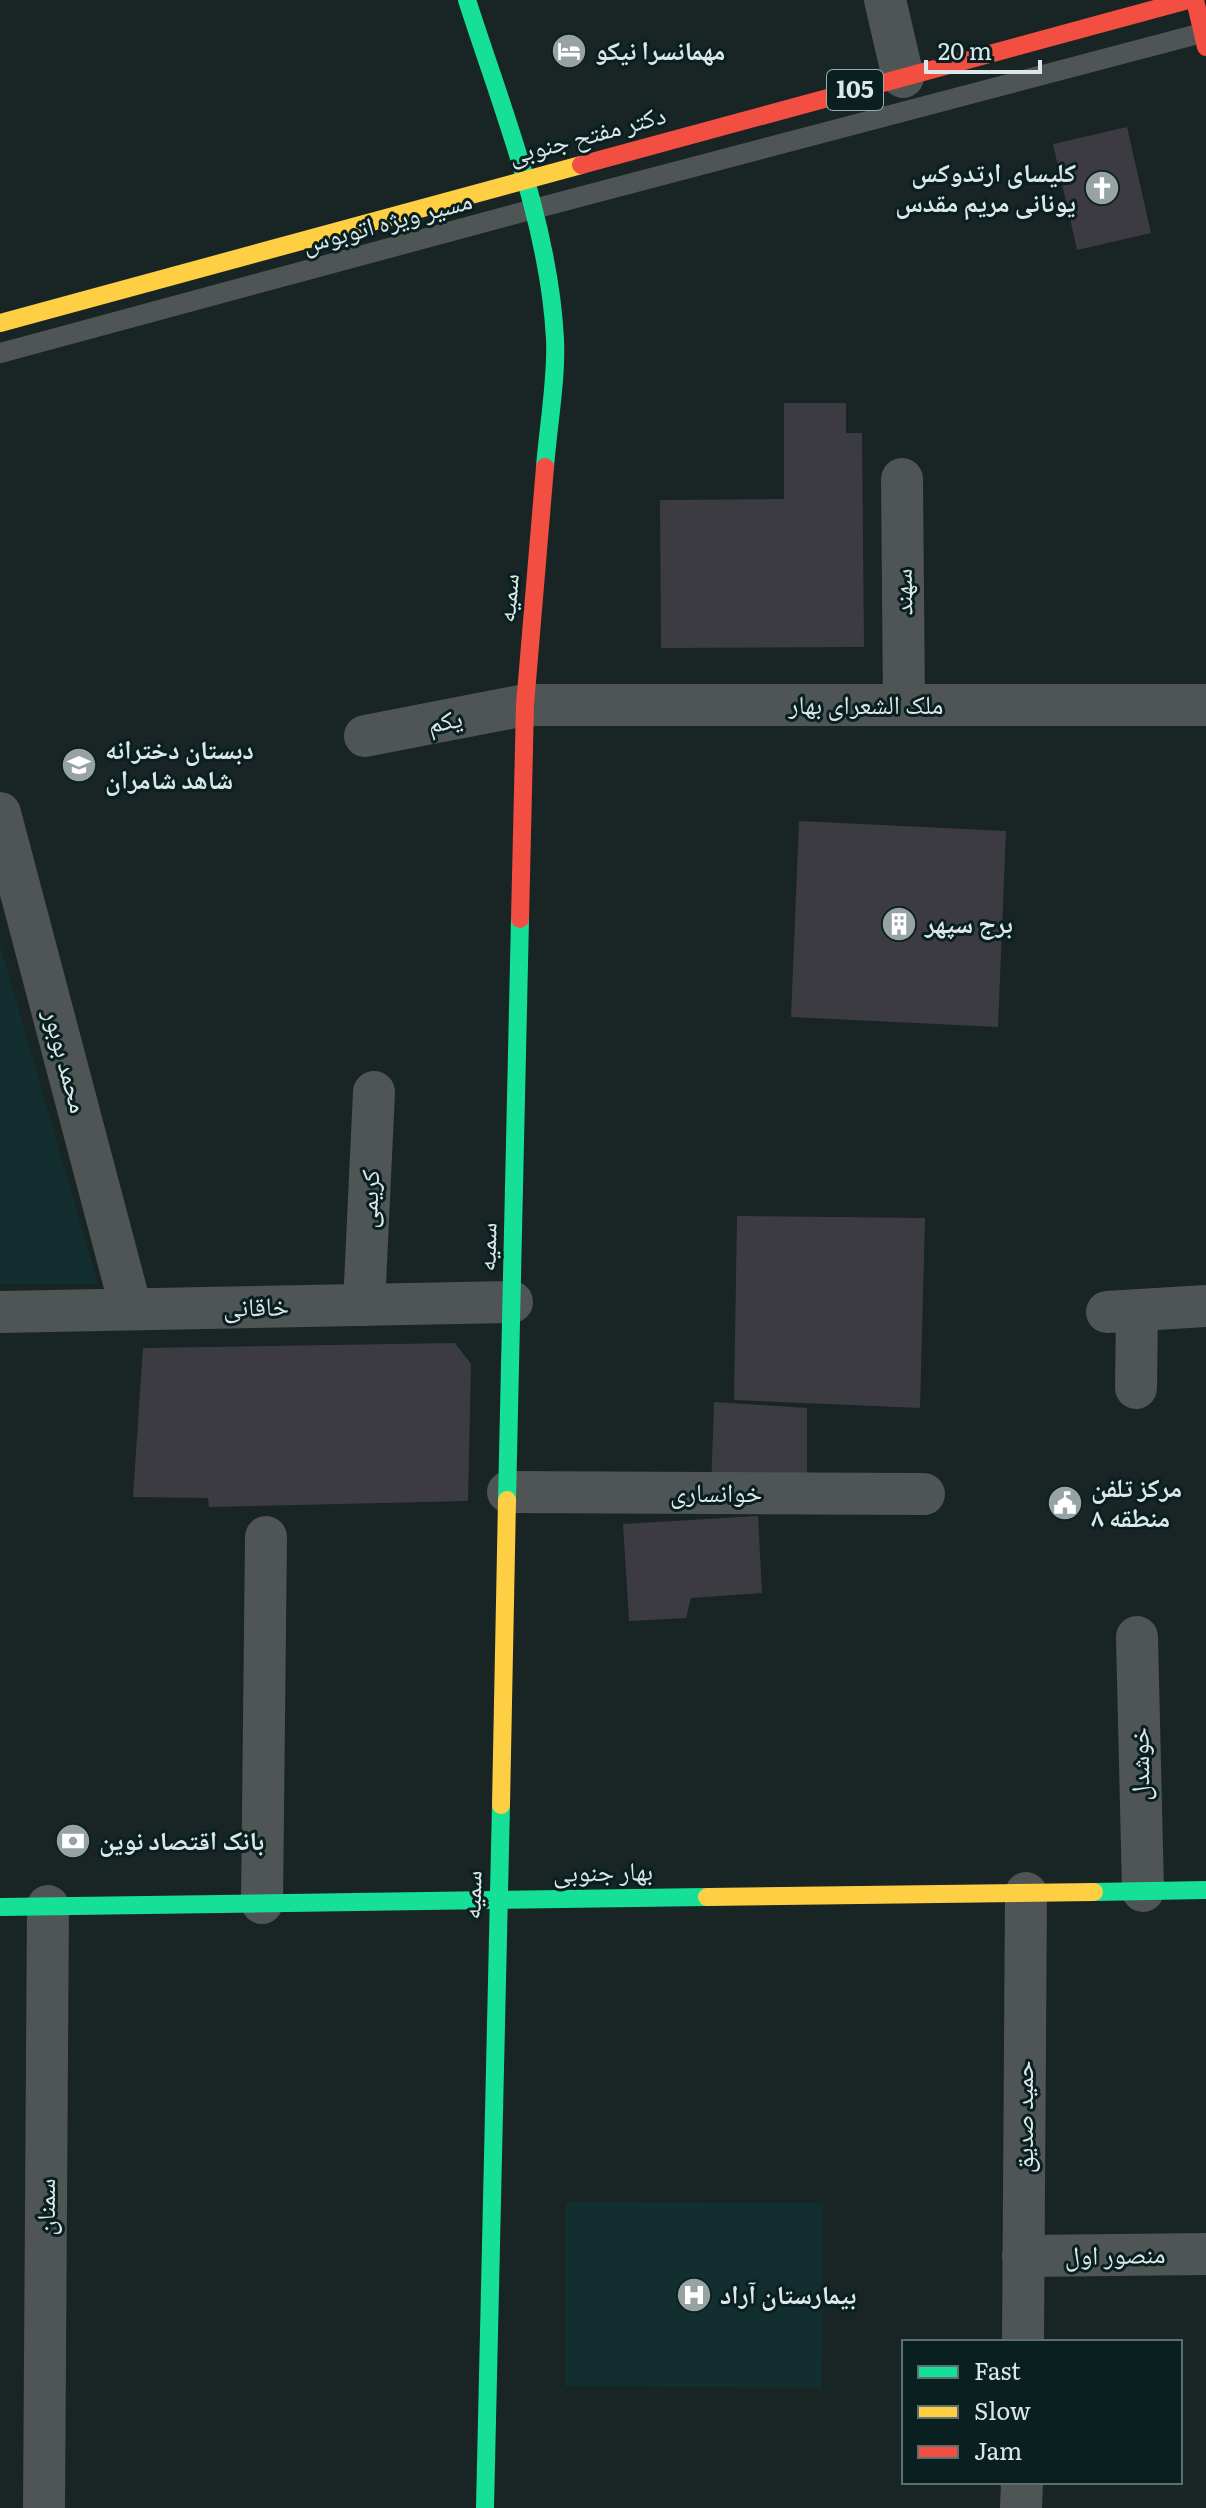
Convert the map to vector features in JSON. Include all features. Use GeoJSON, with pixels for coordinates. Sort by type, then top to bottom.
{"type":"FeatureCollection","features":[{"type":"Feature","properties":{"kind":"main road","name":"سمیه"},"geometry":{"type":"LineString","coordinates":[[467,0],[530,210],[548,283],[555,341],[525,705],[485,2508]]}},
{"type":"Feature","properties":{"kind":"main road","name":"دکتر مفتح جنوبی"},"geometry":{"type":"LineString","coordinates":[[0,323],[1188,0]]}},
{"type":"Feature","properties":{"kind":"main road"},"geometry":{"type":"LineString","coordinates":[[1195,0],[1205,37]]}},
{"type":"Feature","properties":{"kind":"main road","name":"بهار جنوبی"},"geometry":{"type":"LineString","coordinates":[[0,1907],[1206,1890]]}},
{"type":"Feature","properties":{"kind":"street"},"geometry":{"type":"LineString","coordinates":[[885,0],[903,77]]}},
{"type":"Feature","properties":{"kind":"street","name":"سهند"},"geometry":{"type":"LineString","coordinates":[[902,479],[904,705]]}},
{"type":"Feature","properties":{"kind":"street","name":"ملک الشعرای بهار"},"geometry":{"type":"LineString","coordinates":[[525,705],[1206,705]]}},
{"type":"Feature","properties":{"kind":"street","name":"یکم"},"geometry":{"type":"LineString","coordinates":[[365,736],[525,705]]}},
{"type":"Feature","properties":{"kind":"street","name":"محمد بوبور"},"geometry":{"type":"LineString","coordinates":[[0,813],[131,1309]]}},
{"type":"Feature","properties":{"kind":"street","name":"کریمی"},"geometry":{"type":"LineString","coordinates":[[364,1305],[374,1092]]}},
{"type":"Feature","properties":{"kind":"street","name":"خاقانی"},"geometry":{"type":"LineString","coordinates":[[0,1312],[512,1302]]}},
{"type":"Feature","properties":{"kind":"street"},"geometry":{"type":"LineString","coordinates":[[1136,1388],[1122,1311],[1206,1306]]}},
{"type":"Feature","properties":{"kind":"street","name":"خوانساری"},"geometry":{"type":"LineString","coordinates":[[508,1492],[924,1494]]}},
{"type":"Feature","properties":{"kind":"street"},"geometry":{"type":"LineString","coordinates":[[262,1903],[266,1537]]}},
{"type":"Feature","properties":{"kind":"street","name":"خوشدل"},"geometry":{"type":"LineString","coordinates":[[1137,1637],[1143,1891]]}},
{"type":"Feature","properties":{"kind":"street","name":"حمید صدیق"},"geometry":{"type":"LineString","coordinates":[[1023,2340],[1026,1893]]}},
{"type":"Feature","properties":{"kind":"street","name":"سمنان"},"geometry":{"type":"LineString","coordinates":[[44,2508],[48,1906]]}},
{"type":"Feature","properties":{"kind":"street","name":"منصور اول"},"geometry":{"type":"LineString","coordinates":[[1023,2256],[1206,2254]]}},
{"type":"Feature","properties":{"kind":"street"},"geometry":{"type":"LineString","coordinates":[[1021,2508],[1022,2484]]}},
{"type":"Feature","properties":{"kind":"lane","name":"مسیر ویژه اتوبوس"},"geometry":{"type":"LineString","coordinates":[[0,353],[530,210],[1205,37]]}},
{"type":"Feature","properties":{"kind":"shaded area"},"geometry":{"type":"Polygon","coordinates":[[[0,945],[98,1284],[0,1284],[0,945]]]}},
{"type":"Feature","properties":{"kind":"shaded area","name":"بیمارستان آراد"},"geometry":{"type":"Polygon","coordinates":[[[565,2202],[823,2203],[822,2388],[565,2386],[565,2202]]]}},
{"type":"Feature","properties":{"kind":"building","name":"کلیسای ارتدوکس یونانی مریم مقدس"},"geometry":{"type":"Polygon","coordinates":[[[1127,127],[1151,233],[1077,250],[1053,144],[1127,127]]]}},
{"type":"Feature","properties":{"kind":"building"},"geometry":{"type":"Polygon","coordinates":[[[784,403],[846,403],[846,433],[862,433],[864,647],[661,648],[660,500],[784,499],[784,403]]]}},
{"type":"Feature","properties":{"kind":"building","name":"برج سپهر"},"geometry":{"type":"Polygon","coordinates":[[[799,821],[1006,831],[998,1027],[791,1017],[799,821]]]}},
{"type":"Feature","properties":{"kind":"building"},"geometry":{"type":"Polygon","coordinates":[[[737,1216],[925,1218],[920,1408],[734,1400],[737,1216]]]}},
{"type":"Feature","properties":{"kind":"building"},"geometry":{"type":"Polygon","coordinates":[[[455,1343],[471,1364],[468,1501],[209,1507],[208,1498],[133,1497],[143,1348],[455,1343]]]}},
{"type":"Feature","properties":{"kind":"building"},"geometry":{"type":"Polygon","coordinates":[[[714,1402],[807,1408],[807,1492],[711,1492],[714,1402]]]}},
{"type":"Feature","properties":{"kind":"building"},"geometry":{"type":"Polygon","coordinates":[[[758,1516],[762,1593],[691,1598],[686,1618],[629,1621],[623,1524],[758,1516]]]}},
{"type":"Feature","properties":{"kind":"traffic: fast"},"geometry":{"type":"LineString","coordinates":[[467,0],[522,167],[544,252],[555,339],[554,386],[545,467]]}},
{"type":"Feature","properties":{"kind":"traffic: fast"},"geometry":{"type":"LineString","coordinates":[[507,1500],[520,919]]}},
{"type":"Feature","properties":{"kind":"traffic: fast"},"geometry":{"type":"LineString","coordinates":[[485,2508],[501,1805]]}},
{"type":"Feature","properties":{"kind":"traffic: fast"},"geometry":{"type":"LineString","coordinates":[[1094,1892],[1206,1890]]}},
{"type":"Feature","properties":{"kind":"traffic: fast"},"geometry":{"type":"LineString","coordinates":[[0,1907],[707,1897]]}},
{"type":"Feature","properties":{"kind":"traffic: slow"},"geometry":{"type":"LineString","coordinates":[[0,323],[581,165]]}},
{"type":"Feature","properties":{"kind":"traffic: slow"},"geometry":{"type":"LineString","coordinates":[[501,1805],[507,1500]]}},
{"type":"Feature","properties":{"kind":"traffic: slow"},"geometry":{"type":"LineString","coordinates":[[707,1897],[1094,1892]]}},
{"type":"Feature","properties":{"kind":"traffic: jam"},"geometry":{"type":"LineString","coordinates":[[581,165],[1188,0]]}},
{"type":"Feature","properties":{"kind":"traffic: jam"},"geometry":{"type":"LineString","coordinates":[[1195,0],[1206,47]]}},
{"type":"Feature","properties":{"kind":"traffic: jam"},"geometry":{"type":"LineString","coordinates":[[520,919],[525,705],[545,467]]}},
{"type":"Feature","properties":{"kind":"place","name":"مهمانسرا نیکو"},"geometry":{"type":"Point","coordinates":[569,51]}},
{"type":"Feature","properties":{"kind":"place","name":"کلیسای ارتدوکس یونانی مریم مقدس"},"geometry":{"type":"Point","coordinates":[1102,188]}},
{"type":"Feature","properties":{"kind":"place","name":"دبستان دخترانه شاهد شامران"},"geometry":{"type":"Point","coordinates":[79,765]}},
{"type":"Feature","properties":{"kind":"place","name":"برج سپهر"},"geometry":{"type":"Point","coordinates":[899,924]}},
{"type":"Feature","properties":{"kind":"place","name":"مرکز تلفن منطقه ۸"},"geometry":{"type":"Point","coordinates":[1065,1503]}},
{"type":"Feature","properties":{"kind":"place","name":"بانک اقتصاد نوین"},"geometry":{"type":"Point","coordinates":[73,1841]}},
{"type":"Feature","properties":{"kind":"place","name":"بیمارستان آراد"},"geometry":{"type":"Point","coordinates":[694,2295]}}]}
